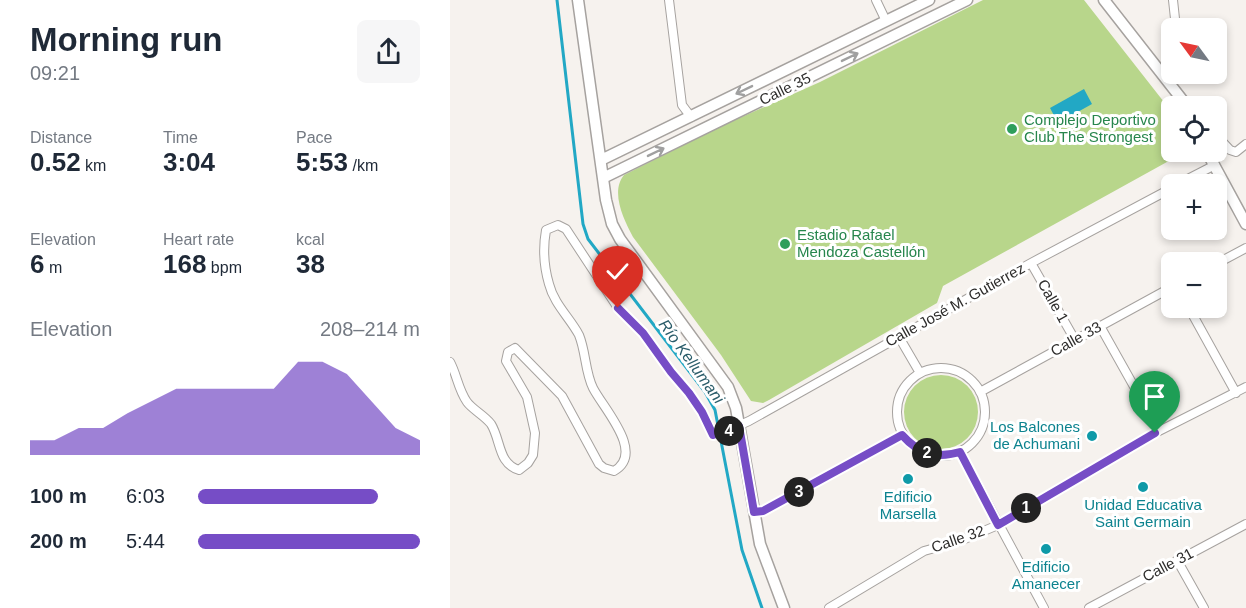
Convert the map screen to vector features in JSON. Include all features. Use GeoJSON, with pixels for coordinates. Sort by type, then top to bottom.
{"type":"FeatureCollection","features":[{"type":"Feature","properties":{"kind":"street"},"geometry":{"type":"LineString","coordinates":[[578,0],[610,216],[620,239],[728,387],[736,408],[734,428],[760,544],[784,608]]}},
{"type":"Feature","properties":{"kind":"street"},"geometry":{"type":"LineString","coordinates":[[670,0],[682,105],[691,117],[697,132]]}},
{"type":"Feature","properties":{"kind":"street"},"geometry":{"type":"LineString","coordinates":[[876,0],[893,36]]}},
{"type":"Feature","properties":{"kind":"street","name":"Calle 35"},"geometry":{"type":"LineString","coordinates":[[600,160],[929,0]]}},
{"type":"Feature","properties":{"kind":"street","name":"Calle 35"},"geometry":{"type":"LineString","coordinates":[[603,178],[967,0]]}},
{"type":"Feature","properties":{"kind":"street"},"geometry":{"type":"LineString","coordinates":[[1104,0],[1161,67]]}},
{"type":"Feature","properties":{"kind":"street"},"geometry":{"type":"LineString","coordinates":[[1173,0],[1175,18]]}},
{"type":"Feature","properties":{"kind":"street"},"geometry":{"type":"LineString","coordinates":[[818,54],[825,69]]}},
{"type":"Feature","properties":{"kind":"street"},"geometry":{"type":"LineString","coordinates":[[769,78],[776,93]]}},
{"type":"Feature","properties":{"kind":"street"},"geometry":{"type":"LineString","coordinates":[[1227,147],[1236,152],[1246,144]]}},
{"type":"Feature","properties":{"kind":"street"},"geometry":{"type":"LineString","coordinates":[[1213,162],[1246,224]]}},
{"type":"Feature","properties":{"kind":"street"},"geometry":{"type":"LineString","coordinates":[[1197,174],[1215,165]]}},
{"type":"Feature","properties":{"kind":"street","name":"Calle José M. Gutierrez"},"geometry":{"type":"LineString","coordinates":[[450,363],[458,388],[467,403],[490,423],[498,439],[502,458],[511,468],[519,470],[528,463],[533,455],[535,433],[527,397],[506,361],[508,351],[514,348],[562,396],[599,464],[614,471],[621,467],[625,460],[625,445],[616,423],[592,387],[579,336],[549,286],[543,246],[546,230],[558,225],[566,229],[618,308],[643,333],[689,393],[702,412],[713,435],[734,428],[1031,262],[1161,194]]}},
{"type":"Feature","properties":{"kind":"street"},"geometry":{"type":"LineString","coordinates":[[1227,258],[1246,248]]}},
{"type":"Feature","properties":{"kind":"street","name":"Calle 1"},"geometry":{"type":"LineString","coordinates":[[1031,262],[1075,340]]}},
{"type":"Feature","properties":{"kind":"street","name":"Calle 33"},"geometry":{"type":"LineString","coordinates":[[981,392],[1161,293]]}},
{"type":"Feature","properties":{"kind":"street"},"geometry":{"type":"LineString","coordinates":[[1195,318],[1236,393]]}},
{"type":"Feature","properties":{"kind":"street"},"geometry":{"type":"LineString","coordinates":[[1100,326],[1160,431]]}},
{"type":"Feature","properties":{"kind":"street"},"geometry":{"type":"LineString","coordinates":[[899,337],[920,374]]}},
{"type":"Feature","properties":{"kind":"street"},"geometry":{"type":"LineString","coordinates":[[933,369],[961,372],[981,392],[984,405],[982,426],[972,444],[960,452],[947,456],[933,455],[920,451],[902,435],[897,418],[897,405],[909,382],[920,374],[933,369]]}},
{"type":"Feature","properties":{"kind":"street","name":"Calle 32"},"geometry":{"type":"LineString","coordinates":[[829,608],[924,551],[960,541],[998,525],[1160,431],[1246,387]]}},
{"type":"Feature","properties":{"kind":"street"},"geometry":{"type":"LineString","coordinates":[[754,512],[763,511],[902,435]]}},
{"type":"Feature","properties":{"kind":"street"},"geometry":{"type":"LineString","coordinates":[[960,452],[1044,608]]}},
{"type":"Feature","properties":{"kind":"street","name":"Calle 31"},"geometry":{"type":"LineString","coordinates":[[1089,608],[1246,524]]}},
{"type":"Feature","properties":{"kind":"street"},"geometry":{"type":"LineString","coordinates":[[1177,560],[1204,608]]}},
{"type":"Feature","properties":{"kind":"green space"},"geometry":{"type":"Polygon","coordinates":[[[983,0],[1084,0],[1161,98],[1161,162],[1167,162],[943,286],[937,303],[769,400],[763,403],[751,401],[721,355],[633,237],[620,206],[618,189],[624,175],[717,128],[820,82],[983,0]]]}},
{"type":"Feature","properties":{"kind":"green space"},"geometry":{"type":"Polygon","coordinates":[[[941,375],[955,378],[967,386],[975,398],[978,412],[975,426],[967,438],[955,446],[941,449],[927,446],[915,438],[907,426],[904,412],[907,398],[915,386],[927,378],[941,375]]]}},
{"type":"Feature","properties":{"kind":"water"},"geometry":{"type":"Polygon","coordinates":[[[1084,89],[1092,104],[1058,123],[1050,108],[1084,89]]]}},
{"type":"Feature","properties":{"kind":"waterway","name":"Río Kellumani"},"geometry":{"type":"LineString","coordinates":[[557,0],[583,224],[588,239],[705,392],[715,410],[742,550],[762,608]]}},
{"type":"Feature","properties":{"kind":"place","name":"Complejo Deportivo Club The Strongest"},"geometry":{"type":"Point","coordinates":[1012,129]}},
{"type":"Feature","properties":{"kind":"place","name":"Estadio Rafael Mendoza Castellón"},"geometry":{"type":"Point","coordinates":[785,244]}},
{"type":"Feature","properties":{"kind":"place","name":"Los Balcones de Achumani"},"geometry":{"type":"Point","coordinates":[1092,436]}},
{"type":"Feature","properties":{"kind":"place","name":"Edificio Marsella"},"geometry":{"type":"Point","coordinates":[908,479]}},
{"type":"Feature","properties":{"kind":"place","name":"Unidad Educativa Saint Germain"},"geometry":{"type":"Point","coordinates":[1143,487]}},
{"type":"Feature","properties":{"kind":"place","name":"Edificio Amanecer"},"geometry":{"type":"Point","coordinates":[1046,549]}},
{"type":"Feature","properties":{"kind":"route"},"geometry":{"type":"LineString","coordinates":[[618,308],[643,333],[689,393],[702,412],[713,435],[739,426],[754,512],[763,511],[902,435],[920,451],[933,455],[947,456],[960,452],[998,525],[1155,433]]}}]}
